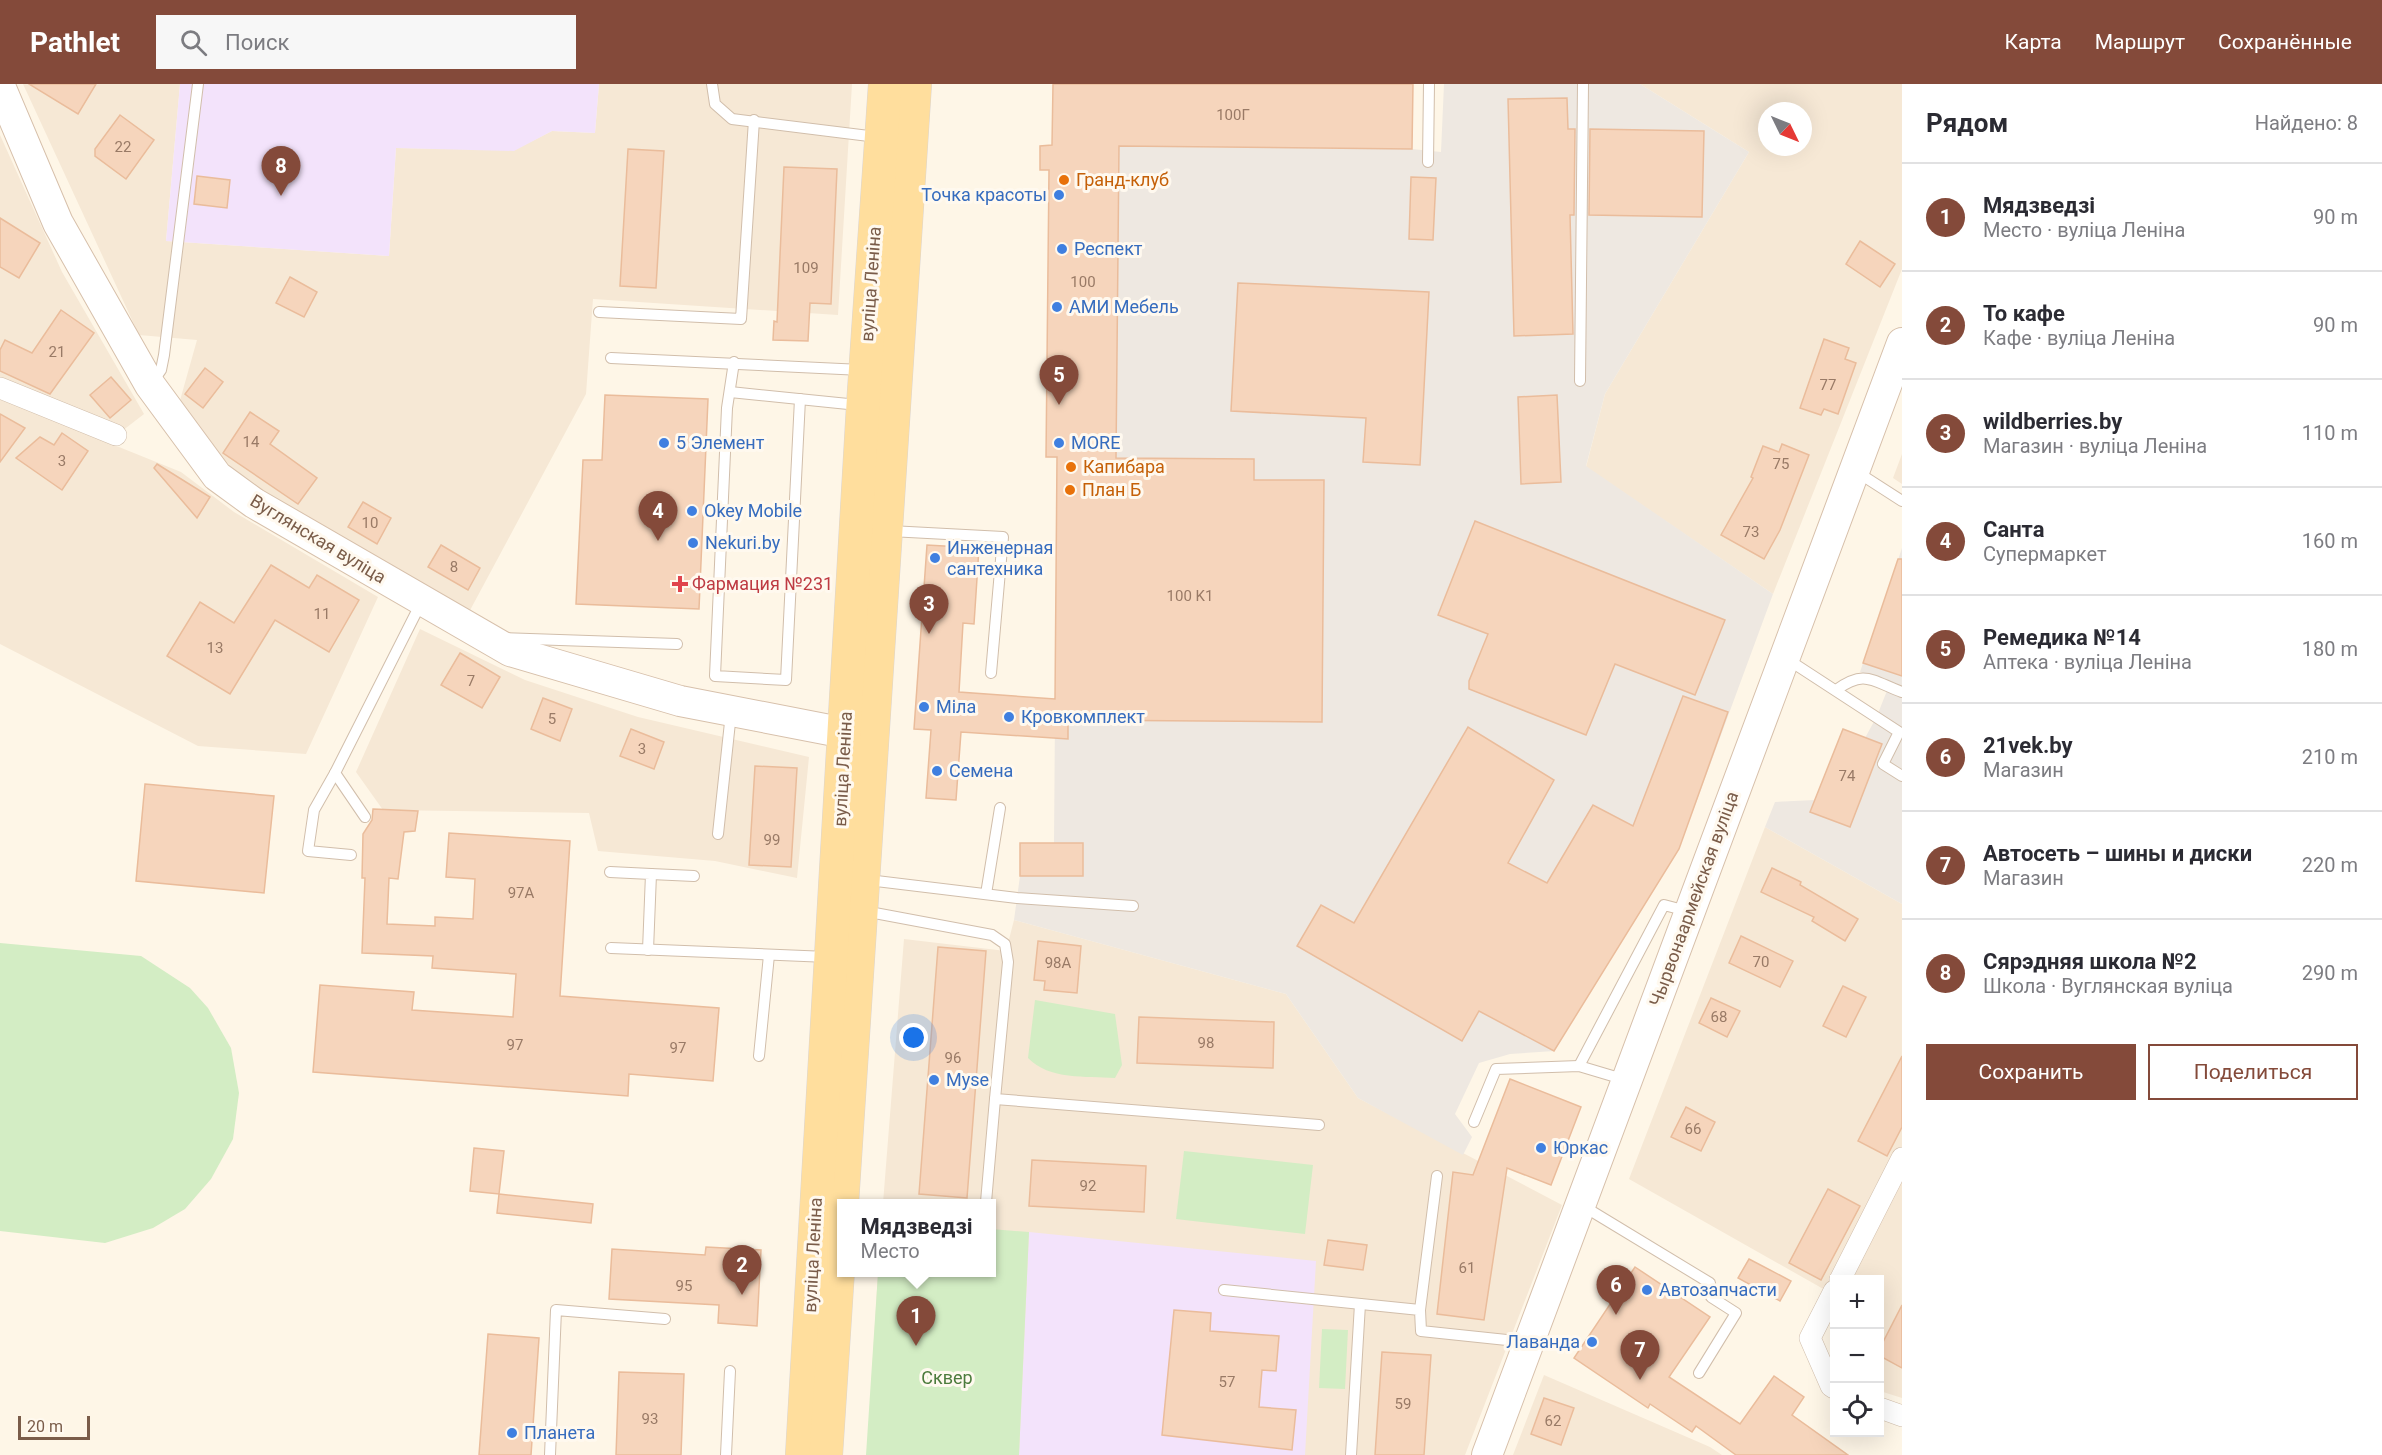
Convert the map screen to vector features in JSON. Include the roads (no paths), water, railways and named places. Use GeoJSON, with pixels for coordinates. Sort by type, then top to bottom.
{"type":"FeatureCollection","features":[{"type":"Feature","properties":{"kind":"main road","name":"вуліца Леніна"},"geometry":{"type":"LineString","coordinates":[[802,1455],[851,903],[858,735],[896,138],[885,84]]}},
{"type":"Feature","properties":{"kind":"main road","name":"вуліца Леніна"},"geometry":{"type":"LineString","coordinates":[[896,138],[915,84]]}},
{"type":"Feature","properties":{"kind":"main road","name":"Вуглянская вуліца"},"geometry":{"type":"LineString","coordinates":[[0,86],[58,223],[150,385],[217,476],[254,503],[510,651],[680,701],[731,713],[858,735]]}},
{"type":"Feature","properties":{"kind":"main road","name":"Чырвонаармейская вуліца"},"geometry":{"type":"LineString","coordinates":[[1487,1455],[1902,343]]}},
{"type":"Feature","properties":{"kind":"main road","name":"вуліца Леніна"},"geometry":{"type":"LineString","coordinates":[[872,529],[862,405],[880,372]]}},
{"type":"Feature","properties":{"kind":"main road","name":"вуліца Леніна"},"geometry":{"type":"LineString","coordinates":[[842,1199],[845,958]]}},
{"type":"Feature","properties":{"kind":"main road","name":"вуліца Леніна"},"geometry":{"type":"LineString","coordinates":[[826,1455],[838,1277]]}},
{"type":"Feature","properties":{"kind":"street"},"geometry":{"type":"LineString","coordinates":[[0,388],[116,435]]}},
{"type":"Feature","properties":{"kind":"street"},"geometry":{"type":"LineString","coordinates":[[1843,1275],[1902,1158]]}},
{"type":"Feature","properties":{"kind":"street"},"geometry":{"type":"LineString","coordinates":[[1830,1299],[1810,1338],[1832,1383]]}},
{"type":"Feature","properties":{"kind":"street"},"geometry":{"type":"LineString","coordinates":[[1884,1409],[1902,1416]]}},
{"type":"Feature","properties":{"kind":"lane"},"geometry":{"type":"LineString","coordinates":[[150,385],[161,370],[164,354],[198,84]]}},
{"type":"Feature","properties":{"kind":"lane"},"geometry":{"type":"LineString","coordinates":[[712,84],[715,104],[732,119],[896,138]]}},
{"type":"Feature","properties":{"kind":"lane"},"geometry":{"type":"LineString","coordinates":[[1428,162],[1429,84]]}},
{"type":"Feature","properties":{"kind":"lane"},"geometry":{"type":"LineString","coordinates":[[1580,381],[1583,84]]}},
{"type":"Feature","properties":{"kind":"lane"},"geometry":{"type":"LineString","coordinates":[[599,312],[741,319],[754,120]]}},
{"type":"Feature","properties":{"kind":"lane"},"geometry":{"type":"LineString","coordinates":[[611,358],[734,362],[880,372]]}},
{"type":"Feature","properties":{"kind":"lane"},"geometry":{"type":"LineString","coordinates":[[734,362],[730,392],[715,676],[786,680],[800,399]]}},
{"type":"Feature","properties":{"kind":"lane"},"geometry":{"type":"LineString","coordinates":[[730,392],[862,405]]}},
{"type":"Feature","properties":{"kind":"lane"},"geometry":{"type":"LineString","coordinates":[[1854,471],[1902,501]]}},
{"type":"Feature","properties":{"kind":"lane"},"geometry":{"type":"LineString","coordinates":[[872,529],[1003,537],[991,674]]}},
{"type":"Feature","properties":{"kind":"lane"},"geometry":{"type":"LineString","coordinates":[[351,855],[308,851],[314,810],[423,601]]}},
{"type":"Feature","properties":{"kind":"lane"},"geometry":{"type":"LineString","coordinates":[[486,638],[572,638],[677,644]]}},
{"type":"Feature","properties":{"kind":"lane"},"geometry":{"type":"LineString","coordinates":[[1785,657],[1899,732],[1883,764],[1902,776]]}},
{"type":"Feature","properties":{"kind":"lane"},"geometry":{"type":"LineString","coordinates":[[1836,690],[1851,679],[1861,676],[1902,692]]}},
{"type":"Feature","properties":{"kind":"lane"},"geometry":{"type":"LineString","coordinates":[[718,834],[731,713]]}},
{"type":"Feature","properties":{"kind":"lane"},"geometry":{"type":"LineString","coordinates":[[335,772],[365,817]]}},
{"type":"Feature","properties":{"kind":"lane"},"geometry":{"type":"LineString","coordinates":[[986,894],[1000,808]]}},
{"type":"Feature","properties":{"kind":"lane"},"geometry":{"type":"LineString","coordinates":[[610,873],[694,876]]}},
{"type":"Feature","properties":{"kind":"lane"},"geometry":{"type":"LineString","coordinates":[[648,950],[651,874]]}},
{"type":"Feature","properties":{"kind":"lane"},"geometry":{"type":"LineString","coordinates":[[851,903],[986,894],[1133,906]]}},
{"type":"Feature","properties":{"kind":"lane"},"geometry":{"type":"LineString","coordinates":[[851,903],[992,934],[1005,944],[1008,962],[986,1199]]}},
{"type":"Feature","properties":{"kind":"lane"},"geometry":{"type":"LineString","coordinates":[[1579,1066],[1664,905],[1690,912]]}},
{"type":"Feature","properties":{"kind":"lane"},"geometry":{"type":"LineString","coordinates":[[611,948],[845,958]]}},
{"type":"Feature","properties":{"kind":"lane"},"geometry":{"type":"LineString","coordinates":[[759,1056],[769,955]]}},
{"type":"Feature","properties":{"kind":"lane"},"geometry":{"type":"LineString","coordinates":[[1474,1122],[1496,1069],[1579,1066],[1627,1081]]}},
{"type":"Feature","properties":{"kind":"lane"},"geometry":{"type":"LineString","coordinates":[[995,1099],[1320,1125]]}},
{"type":"Feature","properties":{"kind":"lane"},"geometry":{"type":"LineString","coordinates":[[1437,1176],[1420,1310],[1421,1331],[1529,1342]]}},
{"type":"Feature","properties":{"kind":"lane"},"geometry":{"type":"LineString","coordinates":[[1580,1204],[1609,1219],[1710,1283],[1711,1297],[1736,1313],[1699,1373]]}},
{"type":"Feature","properties":{"kind":"lane"},"geometry":{"type":"LineString","coordinates":[[1224,1290],[1420,1310]]}},
{"type":"Feature","properties":{"kind":"lane"},"geometry":{"type":"LineString","coordinates":[[1351,1455],[1360,1304]]}},
{"type":"Feature","properties":{"kind":"lane"},"geometry":{"type":"LineString","coordinates":[[550,1455],[556,1310],[665,1319]]}},
{"type":"Feature","properties":{"kind":"lane"},"geometry":{"type":"LineString","coordinates":[[726,1455],[730,1371]]}},
{"type":"Feature","properties":{"kind":"place","name":"Гранд-клуб"},"geometry":{"type":"Point","coordinates":[1064,180]}},
{"type":"Feature","properties":{"kind":"place","name":"Точка красоты"},"geometry":{"type":"Point","coordinates":[1059,195]}},
{"type":"Feature","properties":{"kind":"place","name":"Сярэдняя школа №2"},"geometry":{"type":"Point","coordinates":[281,196]}},
{"type":"Feature","properties":{"kind":"place","name":"Респект"},"geometry":{"type":"Point","coordinates":[1062,249]}},
{"type":"Feature","properties":{"kind":"place","name":"АМИ Мебель"},"geometry":{"type":"Point","coordinates":[1057,307]}},
{"type":"Feature","properties":{"kind":"place","name":"Ремедика №14"},"geometry":{"type":"Point","coordinates":[1059,405]}},
{"type":"Feature","properties":{"kind":"place","name":"5 Элемент"},"geometry":{"type":"Point","coordinates":[664,443]}},
{"type":"Feature","properties":{"kind":"place","name":"MORE"},"geometry":{"type":"Point","coordinates":[1059,443]}},
{"type":"Feature","properties":{"kind":"place","name":"Капибара"},"geometry":{"type":"Point","coordinates":[1071,467]}},
{"type":"Feature","properties":{"kind":"place","name":"План Б"},"geometry":{"type":"Point","coordinates":[1070,490]}},
{"type":"Feature","properties":{"kind":"place","name":"Okey Mobile"},"geometry":{"type":"Point","coordinates":[692,511]}},
{"type":"Feature","properties":{"kind":"place","name":"Санта"},"geometry":{"type":"Point","coordinates":[658,541]}},
{"type":"Feature","properties":{"kind":"place","name":"Nekuri.by"},"geometry":{"type":"Point","coordinates":[693,543]}},
{"type":"Feature","properties":{"kind":"place","name":"Инженерная сантехника"},"geometry":{"type":"Point","coordinates":[935,558]}},
{"type":"Feature","properties":{"kind":"place","name":"Фармация №231"},"geometry":{"type":"Point","coordinates":[680,584]}},
{"type":"Feature","properties":{"kind":"place","name":"wildberries.by"},"geometry":{"type":"Point","coordinates":[929,634]}},
{"type":"Feature","properties":{"kind":"place","name":"Міла"},"geometry":{"type":"Point","coordinates":[924,707]}},
{"type":"Feature","properties":{"kind":"place","name":"Кровкомплект"},"geometry":{"type":"Point","coordinates":[1009,717]}},
{"type":"Feature","properties":{"kind":"place","name":"Семена"},"geometry":{"type":"Point","coordinates":[937,771]}},
{"type":"Feature","properties":{"kind":"place","name":"Myse"},"geometry":{"type":"Point","coordinates":[934,1080]}},
{"type":"Feature","properties":{"kind":"place","name":"Юркас"},"geometry":{"type":"Point","coordinates":[1541,1148]}},
{"type":"Feature","properties":{"kind":"place","name":"Автозапчасти"},"geometry":{"type":"Point","coordinates":[1647,1290]}},
{"type":"Feature","properties":{"kind":"place","name":"То кафе"},"geometry":{"type":"Point","coordinates":[742,1295]}},
{"type":"Feature","properties":{"kind":"place","name":"21vek.by"},"geometry":{"type":"Point","coordinates":[1616,1315]}},
{"type":"Feature","properties":{"kind":"place","name":"Лаванда"},"geometry":{"type":"Point","coordinates":[1592,1342]}},
{"type":"Feature","properties":{"kind":"place","name":"Мядзведзі"},"geometry":{"type":"Point","coordinates":[916,1346]}},
{"type":"Feature","properties":{"kind":"place","name":"Автосеть – шины и диски"},"geometry":{"type":"Point","coordinates":[1640,1380]}},
{"type":"Feature","properties":{"kind":"place","name":"Планета"},"geometry":{"type":"Point","coordinates":[512,1433]}},
{"type":"Feature","properties":{"kind":"park label","name":"Сквер"},"geometry":{"type":"Point","coordinates":[947,1378]}}]}
